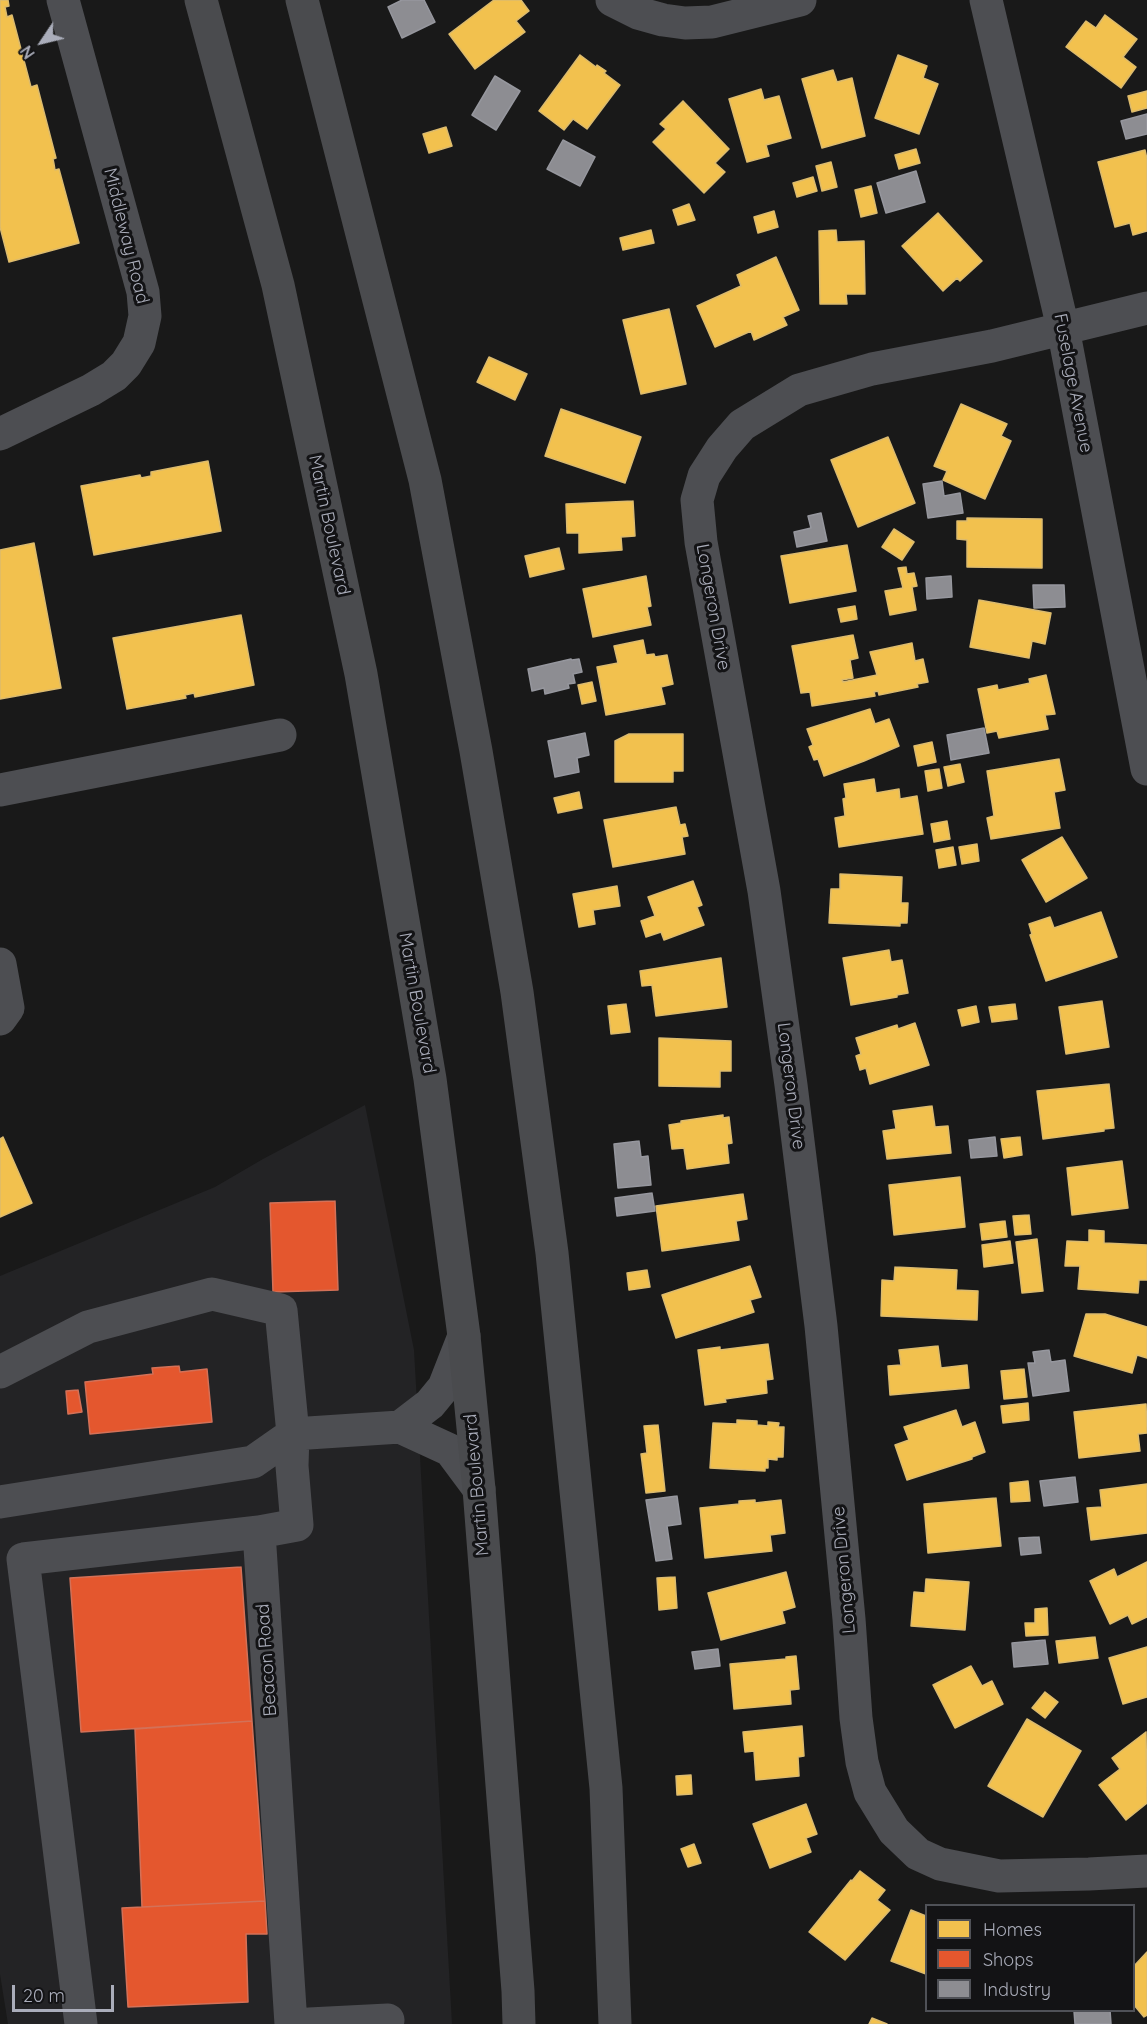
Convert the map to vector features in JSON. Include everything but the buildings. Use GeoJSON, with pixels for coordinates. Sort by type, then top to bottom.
{"type":"FeatureCollection","features":[{"type":"Feature","properties":{"kind":"main road","name":"Martin Boulevard"},"geometry":{"type":"LineString","coordinates":[[201,0],[278,285],[361,674],[430,1079],[464,1336],[519,2024]]}},
{"type":"Feature","properties":{"kind":"main road"},"geometry":{"type":"LineString","coordinates":[[302,0],[425,480],[476,751],[517,992],[552,1253],[605,1776],[615,2024]]}},
{"type":"Feature","properties":{"kind":"street","name":"Middleway Road"},"geometry":{"type":"LineString","coordinates":[[0,434],[91,390],[114,376],[126,364],[139,343],[145,316],[143,292],[63,0]]}},
{"type":"Feature","properties":{"kind":"street"},"geometry":{"type":"LineString","coordinates":[[612,0],[638,13],[685,23],[712,22],[800,0]]}},
{"type":"Feature","properties":{"kind":"street","name":"Fuselage Avenue"},"geometry":{"type":"LineString","coordinates":[[986,0],[1063,328],[1147,769]]}},
{"type":"Feature","properties":{"kind":"street","name":"Longeron Drive"},"geometry":{"type":"LineString","coordinates":[[1147,308],[992,346],[872,369],[799,390],[742,425],[722,448],[704,476],[697,500],[701,542],[764,891],[790,1074],[822,1338],[849,1619],[856,1718],[862,1762],[870,1792],[894,1830],[918,1854],[940,1864],[999,1875],[1147,1871]]}},
{"type":"Feature","properties":{"kind":"street"},"geometry":{"type":"LineString","coordinates":[[0,790],[280,735]]}},
{"type":"Feature","properties":{"kind":"street"},"geometry":{"type":"LineString","coordinates":[[0,964],[4,1014]]}},
{"type":"Feature","properties":{"kind":"street"},"geometry":{"type":"LineString","coordinates":[[0,1372],[87,1327],[212,1294],[281,1310],[293,1434],[292,1466],[297,1525],[259,1532],[23,1559],[81,2024]]}},
{"type":"Feature","properties":{"kind":"street"},"geometry":{"type":"LineString","coordinates":[[400,1427],[430,1404],[444,1387],[464,1336]]}},
{"type":"Feature","properties":{"kind":"street"},"geometry":{"type":"LineString","coordinates":[[0,1502],[253,1462],[293,1434],[400,1427],[450,1450],[478,1489]]}},
{"type":"Feature","properties":{"kind":"street","name":"Beacon Road"},"geometry":{"type":"LineString","coordinates":[[259,1532],[291,2024]]}},
{"type":"Feature","properties":{"kind":"street"},"geometry":{"type":"LineString","coordinates":[[309,2024],[388,2020]]}},
{"type":"Feature","properties":{"kind":"shaded area"},"geometry":{"type":"Polygon","coordinates":[[[365,1105],[414,1350],[452,2024],[8,2024],[0,1974],[0,1276],[215,1187],[365,1105]]]}}]}
